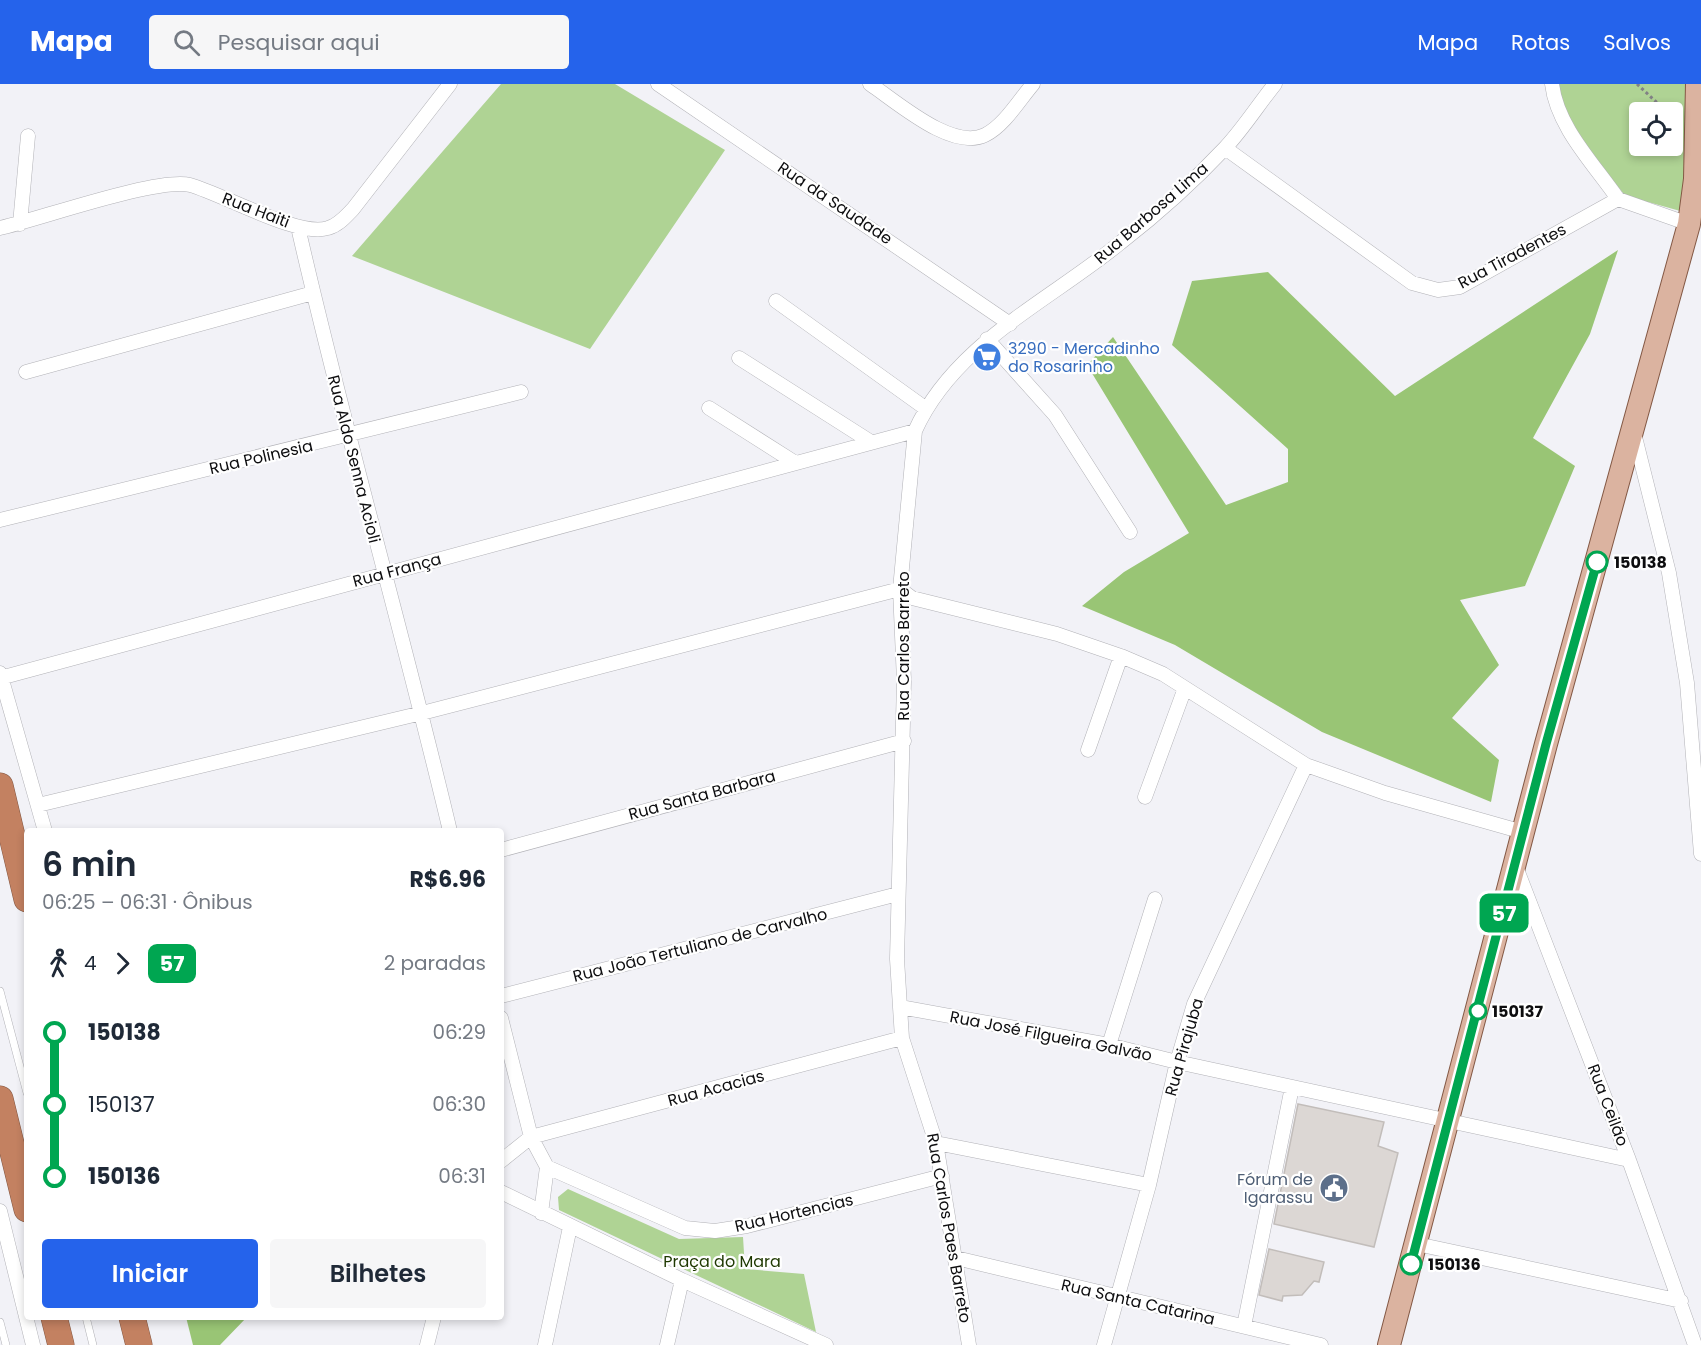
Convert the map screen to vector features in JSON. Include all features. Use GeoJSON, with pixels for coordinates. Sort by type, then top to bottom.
{"type":"FeatureCollection","features":[{"type":"Feature","properties":{"kind":"highway"},"geometry":{"type":"LineString","coordinates":[[0,786],[24,886]]}},
{"type":"Feature","properties":{"kind":"highway"},"geometry":{"type":"LineString","coordinates":[[0,1099],[24,1197]]}},
{"type":"Feature","properties":{"kind":"highway"},"geometry":{"type":"LineString","coordinates":[[55,1320],[61,1345]]}},
{"type":"Feature","properties":{"kind":"highway"},"geometry":{"type":"LineString","coordinates":[[133,1320],[139,1345]]}},
{"type":"Feature","properties":{"kind":"main road"},"geometry":{"type":"LineString","coordinates":[[1389,1345],[1516,867],[1523,832],[1689,224],[1699,128],[1697,84]]}},
{"type":"Feature","properties":{"kind":"street","name":"Rua Haiti"},"geometry":{"type":"LineString","coordinates":[[0,228],[146,189],[189,185],[298,227],[327,229],[339,223],[353,209],[450,84]]}},
{"type":"Feature","properties":{"kind":"street","name":"Rua da Saudade"},"geometry":{"type":"LineString","coordinates":[[658,84],[1010,324]]}},
{"type":"Feature","properties":{"kind":"street"},"geometry":{"type":"LineString","coordinates":[[870,84],[939,130],[962,138],[975,138],[995,128],[1033,84]]}},
{"type":"Feature","properties":{"kind":"street","name":"Rua Barbosa Lima"},"geometry":{"type":"LineString","coordinates":[[1010,324],[1122,242],[1225,148],[1275,84]]}},
{"type":"Feature","properties":{"kind":"street"},"geometry":{"type":"LineString","coordinates":[[1552,84],[1556,104],[1563,120],[1618,199],[1689,224]]}},
{"type":"Feature","properties":{"kind":"street"},"geometry":{"type":"LineString","coordinates":[[20,224],[28,136]]}},
{"type":"Feature","properties":{"kind":"street","name":"Rua Tiradentes"},"geometry":{"type":"LineString","coordinates":[[1225,148],[1412,283],[1438,290],[1460,287],[1618,199]]}},
{"type":"Feature","properties":{"kind":"street","name":"Rua Aldo Senna Acioli"},"geometry":{"type":"LineString","coordinates":[[298,227],[348,436],[422,713],[449,828]]}},
{"type":"Feature","properties":{"kind":"street"},"geometry":{"type":"LineString","coordinates":[[26,372],[313,293]]}},
{"type":"Feature","properties":{"kind":"street"},"geometry":{"type":"LineString","coordinates":[[776,301],[925,408]]}},
{"type":"Feature","properties":{"kind":"street","name":"Rua Carlos Barreto"},"geometry":{"type":"LineString","coordinates":[[900,1007],[898,894],[904,741],[900,589],[915,431],[925,408],[940,386],[987,339],[1010,324]]}},
{"type":"Feature","properties":{"kind":"street"},"geometry":{"type":"LineString","coordinates":[[987,339],[1055,415],[1130,532]]}},
{"type":"Feature","properties":{"kind":"street"},"geometry":{"type":"LineString","coordinates":[[739,358],[871,442]]}},
{"type":"Feature","properties":{"kind":"street","name":"Rua Polinesia"},"geometry":{"type":"LineString","coordinates":[[0,519],[521,393]]}},
{"type":"Feature","properties":{"kind":"street"},"geometry":{"type":"LineString","coordinates":[[710,408],[794,462]]}},
{"type":"Feature","properties":{"kind":"street"},"geometry":{"type":"LineString","coordinates":[[1633,429],[1669,573],[1687,683],[1701,854]]}},
{"type":"Feature","properties":{"kind":"street","name":"Rua França"},"geometry":{"type":"LineString","coordinates":[[0,676],[915,431]]}},
{"type":"Feature","properties":{"kind":"street"},"geometry":{"type":"LineString","coordinates":[[38,806],[422,713],[900,589],[912,598],[1057,633],[1121,656],[1163,674],[1306,765],[1385,793],[1523,832]]}},
{"type":"Feature","properties":{"kind":"street"},"geometry":{"type":"LineString","coordinates":[[1088,750],[1121,656]]}},
{"type":"Feature","properties":{"kind":"street"},"geometry":{"type":"LineString","coordinates":[[0,676],[44,828]]}},
{"type":"Feature","properties":{"kind":"street"},"geometry":{"type":"LineString","coordinates":[[1145,797],[1185,688]]}},
{"type":"Feature","properties":{"kind":"street","name":"Rua Santa Barbara"},"geometry":{"type":"LineString","coordinates":[[504,849],[904,741]]}},
{"type":"Feature","properties":{"kind":"street","name":"Rua Pirajuba"},"geometry":{"type":"LineString","coordinates":[[1104,1345],[1149,1185],[1177,1062],[1194,1004],[1306,765]]}},
{"type":"Feature","properties":{"kind":"street","name":"Rua Ceilão"},"geometry":{"type":"LineString","coordinates":[[1516,867],[1629,1160],[1695,1345]]}},
{"type":"Feature","properties":{"kind":"street","name":"Rua João Tertuliano de Carvalho"},"geometry":{"type":"LineString","coordinates":[[504,995],[898,894]]}},
{"type":"Feature","properties":{"kind":"street"},"geometry":{"type":"LineString","coordinates":[[1109,1045],[1155,899]]}},
{"type":"Feature","properties":{"kind":"street","name":"Rua José Filgueira Galvão"},"geometry":{"type":"LineString","coordinates":[[900,1007],[1109,1045],[1448,1122],[1629,1160]]}},
{"type":"Feature","properties":{"kind":"street","name":"Rua Carlos Paes Barreto"},"geometry":{"type":"LineString","coordinates":[[900,1007],[902,1038],[936,1143],[969,1345]]}},
{"type":"Feature","properties":{"kind":"street"},"geometry":{"type":"LineString","coordinates":[[504,1030],[531,1137],[547,1167],[541,1213]]}},
{"type":"Feature","properties":{"kind":"street","name":"Rua Acacias"},"geometry":{"type":"LineString","coordinates":[[531,1137],[902,1038]]}},
{"type":"Feature","properties":{"kind":"street"},"geometry":{"type":"LineString","coordinates":[[1244,1326],[1292,1087]]}},
{"type":"Feature","properties":{"kind":"street"},"geometry":{"type":"LineString","coordinates":[[505,1153],[531,1137]]}},
{"type":"Feature","properties":{"kind":"street"},"geometry":{"type":"LineString","coordinates":[[936,1143],[1149,1185]]}},
{"type":"Feature","properties":{"kind":"street","name":"Rua Hortencias"},"geometry":{"type":"LineString","coordinates":[[547,1167],[684,1228],[715,1231],[747,1226],[942,1176]]}},
{"type":"Feature","properties":{"kind":"street"},"geometry":{"type":"LineString","coordinates":[[504,1194],[682,1280],[826,1345]]}},
{"type":"Feature","properties":{"kind":"street"},"geometry":{"type":"LineString","coordinates":[[0,1211],[24,1308]]}},
{"type":"Feature","properties":{"kind":"street"},"geometry":{"type":"LineString","coordinates":[[545,1345],[570,1227]]}},
{"type":"Feature","properties":{"kind":"street"},"geometry":{"type":"LineString","coordinates":[[1417,1244],[1681,1301]]}},
{"type":"Feature","properties":{"kind":"street","name":"Rua Santa Catarina"},"geometry":{"type":"LineString","coordinates":[[956,1258],[1116,1298],[1321,1345]]}},
{"type":"Feature","properties":{"kind":"street"},"geometry":{"type":"LineString","coordinates":[[667,1345],[682,1280]]}},
{"type":"Feature","properties":{"kind":"street"},"geometry":{"type":"LineString","coordinates":[[27,1320],[33,1345]]}},
{"type":"Feature","properties":{"kind":"street"},"geometry":{"type":"LineString","coordinates":[[427,1345],[433,1320]]}},
{"type":"Feature","properties":{"kind":"street"},"geometry":{"type":"LineString","coordinates":[[794,1345],[797,1331]]}},
{"type":"Feature","properties":{"kind":"lane"},"geometry":{"type":"LineString","coordinates":[[0,991],[24,1082]]}},
{"type":"Feature","properties":{"kind":"lane"},"geometry":{"type":"LineString","coordinates":[[87,1320],[93,1345]]}},
{"type":"Feature","properties":{"kind":"lane"},"geometry":{"type":"LineString","coordinates":[[0,1322],[6,1345]]}},
{"type":"Feature","properties":{"kind":"path"},"geometry":{"type":"LineString","coordinates":[[1637,84],[1656,102]]}},
{"type":"Feature","properties":{"kind":"green space"},"geometry":{"type":"Polygon","coordinates":[[[501,84],[615,84],[725,150],[590,349],[352,256],[501,84]]]}},
{"type":"Feature","properties":{"kind":"green space"},"geometry":{"type":"Polygon","coordinates":[[[1553,84],[1699,84],[1691,214],[1648,202],[1632,204],[1570,128],[1553,84]]]}},
{"type":"Feature","properties":{"kind":"green space"},"geometry":{"type":"Polygon","coordinates":[[[1618,250],[1590,334],[1533,438],[1575,466],[1525,586],[1460,600],[1499,665],[1452,718],[1499,760],[1491,802],[1322,732],[1175,645],[1082,606],[1124,572],[1189,533],[1087,365],[1113,337],[1226,505],[1288,482],[1288,449],[1172,345],[1192,281],[1268,272],[1395,396],[1618,250]]]}},
{"type":"Feature","properties":{"kind":"green space","name":"Praça do Mara"},"geometry":{"type":"Polygon","coordinates":[[[568,1189],[679,1239],[743,1237],[745,1269],[804,1274],[816,1332],[559,1210],[558,1197],[568,1189]]]}},
{"type":"Feature","properties":{"kind":"green space"},"geometry":{"type":"Polygon","coordinates":[[[187,1320],[244,1320],[220,1345],[193,1345],[187,1320]]]}},
{"type":"Feature","properties":{"kind":"building","name":"Fórum de Igarassu"},"geometry":{"type":"Polygon","coordinates":[[[1298,1104],[1384,1122],[1378,1146],[1398,1153],[1374,1247],[1274,1224],[1298,1104]]]}},
{"type":"Feature","properties":{"kind":"building"},"geometry":{"type":"Polygon","coordinates":[[[1269,1249],[1324,1262],[1319,1282],[1314,1281],[1302,1295],[1283,1296],[1282,1301],[1259,1295],[1269,1249]]]}},
{"type":"Feature","properties":{"kind":"bus line","name":"57"},"geometry":{"type":"LineString","coordinates":[[1411,1264],[1516,867],[1546,744],[1597,562]]}},
{"type":"Feature","properties":{"kind":"place","name":"3290 - Mercadinho do Rosarinho"},"geometry":{"type":"Point","coordinates":[987,357]}},
{"type":"Feature","properties":{"kind":"place","name":"150138"},"geometry":{"type":"Point","coordinates":[1597,562]}},
{"type":"Feature","properties":{"kind":"place","name":"150137"},"geometry":{"type":"Point","coordinates":[1478,1011]}},
{"type":"Feature","properties":{"kind":"place","name":"Fórum de Igarassu"},"geometry":{"type":"Point","coordinates":[1334,1188]}},
{"type":"Feature","properties":{"kind":"place","name":"150136"},"geometry":{"type":"Point","coordinates":[1411,1264]}}]}
